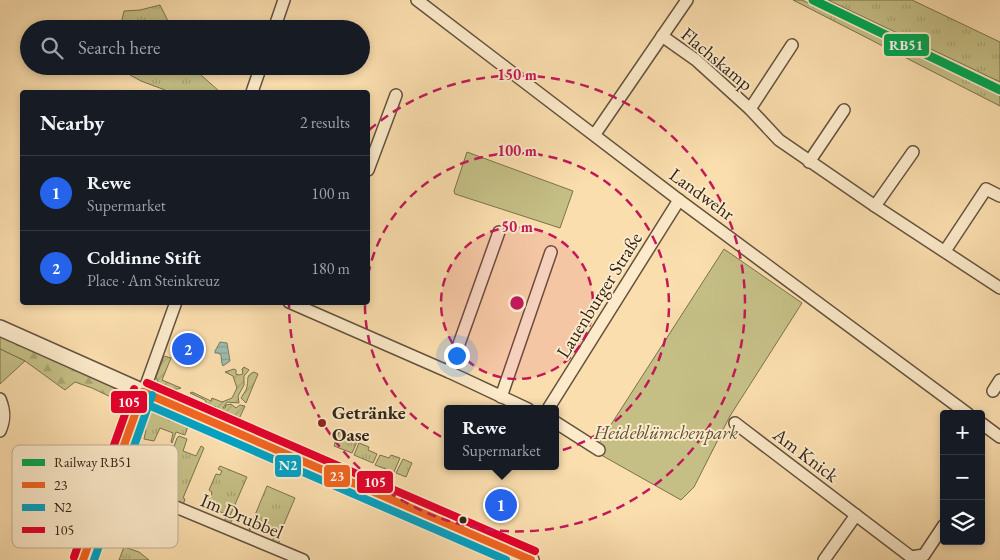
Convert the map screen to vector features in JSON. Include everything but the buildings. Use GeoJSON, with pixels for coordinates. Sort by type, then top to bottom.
{"type":"FeatureCollection","features":[{"type":"Feature","properties":{"kind":"street"},"geometry":{"type":"LineString","coordinates":[[277,20],[284,0]]}},
{"type":"Feature","properties":{"kind":"street","name":"Landwehr"},"geometry":{"type":"LineString","coordinates":[[417,0],[679,200],[963,410]]}},
{"type":"Feature","properties":{"kind":"street"},"geometry":{"type":"LineString","coordinates":[[595,134],[687,0]]}},
{"type":"Feature","properties":{"kind":"street","name":"Flachskamp"},"geometry":{"type":"LineString","coordinates":[[662,36],[696,60],[779,140],[809,162],[1000,288]]}},
{"type":"Feature","properties":{"kind":"street","name":"Flachskamp"},"geometry":{"type":"LineString","coordinates":[[750,110],[792,45]]}},
{"type":"Feature","properties":{"kind":"street"},"geometry":{"type":"LineString","coordinates":[[253,90],[258,75]]}},
{"type":"Feature","properties":{"kind":"street"},"geometry":{"type":"LineString","coordinates":[[370,165],[396,95]]}},
{"type":"Feature","properties":{"kind":"street"},"geometry":{"type":"LineString","coordinates":[[809,162],[844,110]]}},
{"type":"Feature","properties":{"kind":"street"},"geometry":{"type":"LineString","coordinates":[[875,206],[913,152]]}},
{"type":"Feature","properties":{"kind":"street"},"geometry":{"type":"LineString","coordinates":[[945,251],[986,189],[1000,196]]}},
{"type":"Feature","properties":{"kind":"street","name":"Lauenburger Straße"},"geometry":{"type":"LineString","coordinates":[[551,405],[679,200]]}},
{"type":"Feature","properties":{"kind":"street"},"geometry":{"type":"LineString","coordinates":[[449,372],[499,232]]}},
{"type":"Feature","properties":{"kind":"street"},"geometry":{"type":"LineString","coordinates":[[502,397],[551,252]]}},
{"type":"Feature","properties":{"kind":"street"},"geometry":{"type":"LineString","coordinates":[[124,445],[175,305]]}},
{"type":"Feature","properties":{"kind":"street"},"geometry":{"type":"LineString","coordinates":[[315,307],[519,405]]}},
{"type":"Feature","properties":{"kind":"street"},"geometry":{"type":"LineString","coordinates":[[0,328],[531,560]]}},
{"type":"Feature","properties":{"kind":"street"},"geometry":{"type":"LineString","coordinates":[[993,391],[1000,380]]}},
{"type":"Feature","properties":{"kind":"street"},"geometry":{"type":"LineString","coordinates":[[0,400],[4,415],[4,422],[0,431]]}},
{"type":"Feature","properties":{"kind":"street","name":"Am Knick"},"geometry":{"type":"LineString","coordinates":[[735,424],[912,556],[924,555],[940,531]]}},
{"type":"Feature","properties":{"kind":"street"},"geometry":{"type":"LineString","coordinates":[[559,425],[598,450]]}},
{"type":"Feature","properties":{"kind":"street"},"geometry":{"type":"LineString","coordinates":[[985,426],[1000,437]]}},
{"type":"Feature","properties":{"kind":"street","name":"Im Drubbel"},"geometry":{"type":"LineString","coordinates":[[178,508],[303,560]]}},
{"type":"Feature","properties":{"kind":"street"},"geometry":{"type":"LineString","coordinates":[[824,560],[856,515]]}},
{"type":"Feature","properties":{"kind":"street"},"geometry":{"type":"LineString","coordinates":[[83,560],[87,548]]}},
{"type":"Feature","properties":{"kind":"green space"},"geometry":{"type":"Polygon","coordinates":[[[793,0],[802,0],[1000,96],[1000,106],[793,0]]]}},
{"type":"Feature","properties":{"kind":"green space"},"geometry":{"type":"Polygon","coordinates":[[[828,0],[912,0],[1000,42],[1000,82],[828,0]]]}},
{"type":"Feature","properties":{"kind":"green space"},"geometry":{"type":"Polygon","coordinates":[[[160,5],[168,20],[122,20],[124,11],[140,10],[160,5]]]}},
{"type":"Feature","properties":{"kind":"green space"},"geometry":{"type":"Polygon","coordinates":[[[130,75],[201,75],[218,90],[165,90],[130,75]]]}},
{"type":"Feature","properties":{"kind":"green space"},"geometry":{"type":"Polygon","coordinates":[[[467,152],[573,191],[560,228],[455,194],[454,191],[467,152]]]}},
{"type":"Feature","properties":{"kind":"green space","name":"Heideblümchenpark"},"geometry":{"type":"Polygon","coordinates":[[[724,249],[802,303],[730,416],[694,487],[681,500],[594,451],[724,249]]]}},
{"type":"Feature","properties":{"kind":"green space"},"geometry":{"type":"Polygon","coordinates":[[[0,328],[122,383],[115,399],[75,382],[65,390],[25,361],[0,349],[0,328]]]}},
{"type":"Feature","properties":{"kind":"green space"},"geometry":{"type":"Polygon","coordinates":[[[0,349],[25,361],[0,384],[0,349]]]}},
{"type":"Feature","properties":{"kind":"green space"},"geometry":{"type":"Polygon","coordinates":[[[164,356],[171,358],[162,380],[181,388],[169,391],[160,387],[156,377],[164,356]]]}},
{"type":"Feature","properties":{"kind":"green space"},"geometry":{"type":"Polygon","coordinates":[[[244,367],[249,370],[244,376],[244,385],[238,396],[239,403],[227,402],[223,408],[231,404],[236,408],[240,405],[245,406],[239,419],[224,415],[222,410],[215,406],[208,406],[205,400],[190,393],[192,392],[211,401],[212,398],[222,402],[232,398],[237,388],[233,376],[225,372],[234,369],[236,374],[243,374],[242,369],[244,367]]]}},
{"type":"Feature","properties":{"kind":"green space"},"geometry":{"type":"Polygon","coordinates":[[[254,372],[258,374],[246,403],[241,398],[246,389],[248,376],[254,372]]]}},
{"type":"Feature","properties":{"kind":"green space"},"geometry":{"type":"Polygon","coordinates":[[[149,407],[189,423],[185,435],[176,432],[172,443],[173,433],[160,428],[154,441],[144,439],[146,430],[139,428],[144,411],[149,407]]]}},
{"type":"Feature","properties":{"kind":"green space"},"geometry":{"type":"Polygon","coordinates":[[[339,432],[357,442],[352,453],[334,446],[339,432]]]}},
{"type":"Feature","properties":{"kind":"green space"},"geometry":{"type":"Polygon","coordinates":[[[179,436],[187,439],[183,451],[196,456],[201,446],[204,448],[183,498],[185,499],[183,505],[178,503],[178,445],[175,445],[179,436]]]}},
{"type":"Feature","properties":{"kind":"green space"},"geometry":{"type":"Polygon","coordinates":[[[359,443],[369,447],[368,450],[377,454],[373,463],[354,455],[359,443]]]}},
{"type":"Feature","properties":{"kind":"green space"},"geometry":{"type":"Polygon","coordinates":[[[380,455],[389,458],[391,455],[400,458],[394,472],[375,465],[380,455]]]}},
{"type":"Feature","properties":{"kind":"green space"},"geometry":{"type":"Polygon","coordinates":[[[403,459],[412,463],[406,477],[396,473],[403,459]]]}},
{"type":"Feature","properties":{"kind":"green space"},"geometry":{"type":"Polygon","coordinates":[[[220,466],[247,477],[229,518],[232,520],[230,524],[224,522],[227,514],[203,507],[208,495],[211,496],[212,492],[209,490],[216,474],[220,475],[222,471],[218,469],[220,466]]]}},
{"type":"Feature","properties":{"kind":"green space"},"geometry":{"type":"Polygon","coordinates":[[[267,486],[295,498],[278,538],[280,539],[278,545],[272,542],[274,536],[267,533],[267,531],[252,525],[248,532],[267,486]]]}},
{"type":"Feature","properties":{"kind":"green space"},"geometry":{"type":"Polygon","coordinates":[[[124,548],[127,548],[139,552],[149,560],[119,560],[124,548]]]}},
{"type":"Feature","properties":{"kind":"shaded area"},"geometry":{"type":"Polygon","coordinates":[[[220,342],[227,343],[230,361],[223,366],[221,355],[215,353],[220,342]]]}},
{"type":"Feature","properties":{"kind":"rail line","name":"RB51"},"geometry":{"type":"LineString","coordinates":[[813,0],[1000,90]]}},
{"type":"Feature","properties":{"kind":"transit line","name":"105"},"geometry":{"type":"LineString","coordinates":[[147,383],[535,551]]}},
{"type":"Feature","properties":{"kind":"transit line","name":"105"},"geometry":{"type":"LineString","coordinates":[[114,445],[134,389]]}},
{"type":"Feature","properties":{"kind":"transit line","name":"23"},"geometry":{"type":"LineString","coordinates":[[143,392],[531,560]]}},
{"type":"Feature","properties":{"kind":"transit line","name":"23"},"geometry":{"type":"LineString","coordinates":[[124,445],[143,392]]}},
{"type":"Feature","properties":{"kind":"transit line","name":"N2"},"geometry":{"type":"LineString","coordinates":[[134,445],[152,395]]}},
{"type":"Feature","properties":{"kind":"transit line","name":"N2"},"geometry":{"type":"LineString","coordinates":[[139,401],[506,560]]}},
{"type":"Feature","properties":{"kind":"transit line","name":"105"},"geometry":{"type":"LineString","coordinates":[[74,557],[77,548]]}},
{"type":"Feature","properties":{"kind":"transit line","name":"23"},"geometry":{"type":"LineString","coordinates":[[83,560],[87,548]]}},
{"type":"Feature","properties":{"kind":"transit line","name":"N2"},"geometry":{"type":"LineString","coordinates":[[94,560],[98,548]]}},
{"type":"Feature","properties":{"kind":"place","name":"Coldinne Stift"},"geometry":{"type":"Point","coordinates":[188,349]}},
{"type":"Feature","properties":{"kind":"place","name":"Getränke Oase"},"geometry":{"type":"Point","coordinates":[322,423]}},
{"type":"Feature","properties":{"kind":"place","name":"Rewe"},"geometry":{"type":"Point","coordinates":[501,505]}}]}
